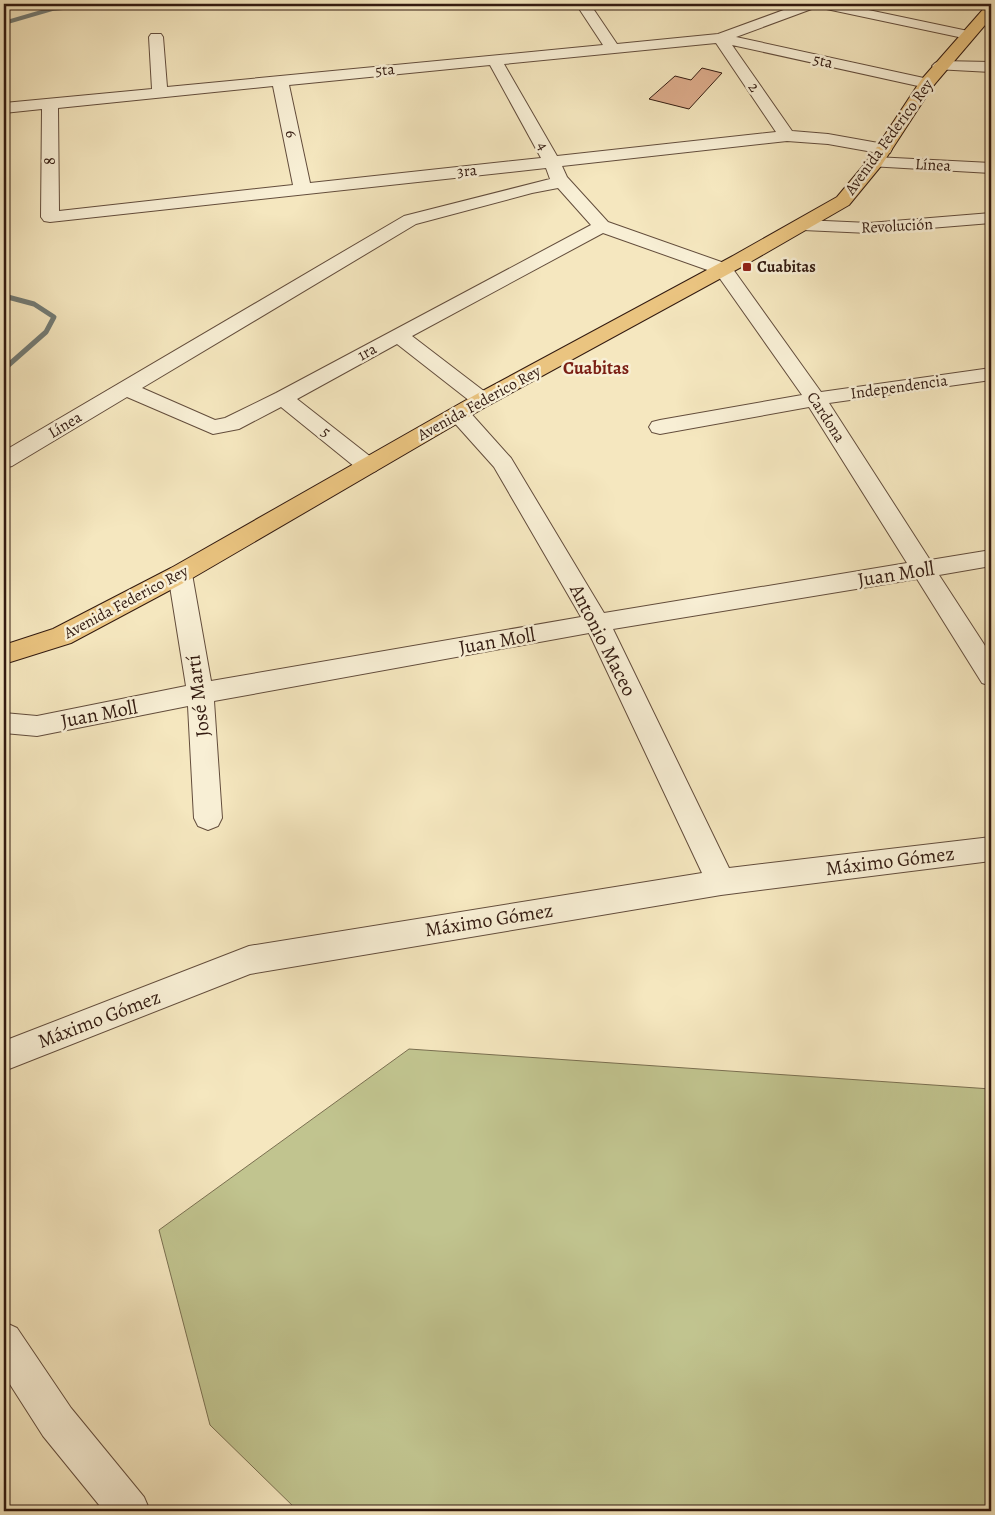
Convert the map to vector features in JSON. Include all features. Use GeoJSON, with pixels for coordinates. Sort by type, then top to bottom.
{"type":"FeatureCollection","features":[{"type":"Feature","properties":{"kind":"main road","name":"Avenida Federico Rey"},"geometry":{"type":"LineString","coordinates":[[4,655],[62,636],[180,574],[482,400],[803,225],[842,201],[879,155],[940,66],[991,9]]}},
{"type":"Feature","properties":{"kind":"street"},"geometry":{"type":"LineString","coordinates":[[582,4],[612,47]]}},
{"type":"Feature","properties":{"kind":"street","name":"5ta"},"geometry":{"type":"LineString","coordinates":[[4,108],[50,105],[612,47],[720,38],[813,4]]}},
{"type":"Feature","properties":{"kind":"street"},"geometry":{"type":"LineString","coordinates":[[820,4],[968,35]]}},
{"type":"Feature","properties":{"kind":"street"},"geometry":{"type":"LineString","coordinates":[[156,37],[160,93]]}},
{"type":"Feature","properties":{"kind":"street","name":"5ta"},"geometry":{"type":"LineString","coordinates":[[720,38],[927,83]]}},
{"type":"Feature","properties":{"kind":"street","name":"2"},"geometry":{"type":"LineString","coordinates":[[720,38],[787,136]]}},
{"type":"Feature","properties":{"kind":"street","name":"4"},"geometry":{"type":"LineString","coordinates":[[494,59],[552,162],[559,179],[602,226]]}},
{"type":"Feature","properties":{"kind":"street"},"geometry":{"type":"LineString","coordinates":[[940,66],[991,67]]}},
{"type":"Feature","properties":{"kind":"street","name":"6"},"geometry":{"type":"LineString","coordinates":[[280,80],[302,189]]}},
{"type":"Feature","properties":{"kind":"street","name":"8"},"geometry":{"type":"LineString","coordinates":[[50,105],[50,217]]}},
{"type":"Feature","properties":{"kind":"street","name":"3ra"},"geometry":{"type":"LineString","coordinates":[[50,217],[787,136],[828,139],[879,155]]}},
{"type":"Feature","properties":{"kind":"street","name":"Línea"},"geometry":{"type":"LineString","coordinates":[[879,155],[991,168]]}},
{"type":"Feature","properties":{"kind":"street","name":"Línea"},"geometry":{"type":"LineString","coordinates":[[4,461],[410,220],[531,188],[563,182]]}},
{"type":"Feature","properties":{"kind":"street","name":"Revolución"},"geometry":{"type":"LineString","coordinates":[[803,225],[869,228],[991,218]]}},
{"type":"Feature","properties":{"kind":"street"},"geometry":{"type":"LineString","coordinates":[[602,226],[723,269]]}},
{"type":"Feature","properties":{"kind":"street","name":"1ra"},"geometry":{"type":"LineString","coordinates":[[126,389],[213,427],[231,424],[283,398],[602,226]]}},
{"type":"Feature","properties":{"kind":"street","name":"Cardona"},"geometry":{"type":"LineString","coordinates":[[723,269],[815,399],[991,676]]}},
{"type":"Feature","properties":{"kind":"street"},"geometry":{"type":"LineString","coordinates":[[398,335],[482,400]]}},
{"type":"Feature","properties":{"kind":"street","name":"Independencia"},"geometry":{"type":"LineString","coordinates":[[660,427],[815,399],[991,374]]}},
{"type":"Feature","properties":{"kind":"street","name":"5"},"geometry":{"type":"LineString","coordinates":[[283,398],[368,466]]}},
{"type":"Feature","properties":{"kind":"street","name":"Antonio Maceo"},"geometry":{"type":"LineString","coordinates":[[459,414],[503,463],[597,623],[721,882]]}},
{"type":"Feature","properties":{"kind":"street","name":"Juan Moll"},"geometry":{"type":"LineString","coordinates":[[4,723],[37,726],[200,694],[597,623],[991,558]]}},
{"type":"Feature","properties":{"kind":"street","name":"José Martí"},"geometry":{"type":"LineString","coordinates":[[180,574],[200,694],[208,818]]}},
{"type":"Feature","properties":{"kind":"street","name":"Máximo Gómez"},"geometry":{"type":"LineString","coordinates":[[4,1056],[249,960],[721,882],[983,854]]}},
{"type":"Feature","properties":{"kind":"street"},"geometry":{"type":"LineString","coordinates":[[4,1341],[57,1422],[130,1511]]}},
{"type":"Feature","properties":{"kind":"green space"},"geometry":{"type":"Polygon","coordinates":[[[409,1049],[991,1089],[991,1511],[298,1511],[210,1425],[159,1230],[409,1049]]]}},
{"type":"Feature","properties":{"kind":"building"},"geometry":{"type":"Polygon","coordinates":[[[702,68],[722,73],[689,109],[649,99],[675,76],[691,80],[702,68]]]}},
{"type":"Feature","properties":{"kind":"waterway"},"geometry":{"type":"LineString","coordinates":[[4,23],[52,9],[107,4]]}},
{"type":"Feature","properties":{"kind":"waterway"},"geometry":{"type":"LineString","coordinates":[[119,4],[207,4]]}},
{"type":"Feature","properties":{"kind":"waterway"},"geometry":{"type":"LineString","coordinates":[[4,296],[34,304],[54,317],[46,332],[4,369]]}},
{"type":"Feature","properties":{"kind":"place","name":"Cuabitas"},"geometry":{"type":"Point","coordinates":[747,267]}},
{"type":"Feature","properties":{"kind":"district","name":"Cuabitas"},"geometry":{"type":"Point","coordinates":[596,368]}}]}
